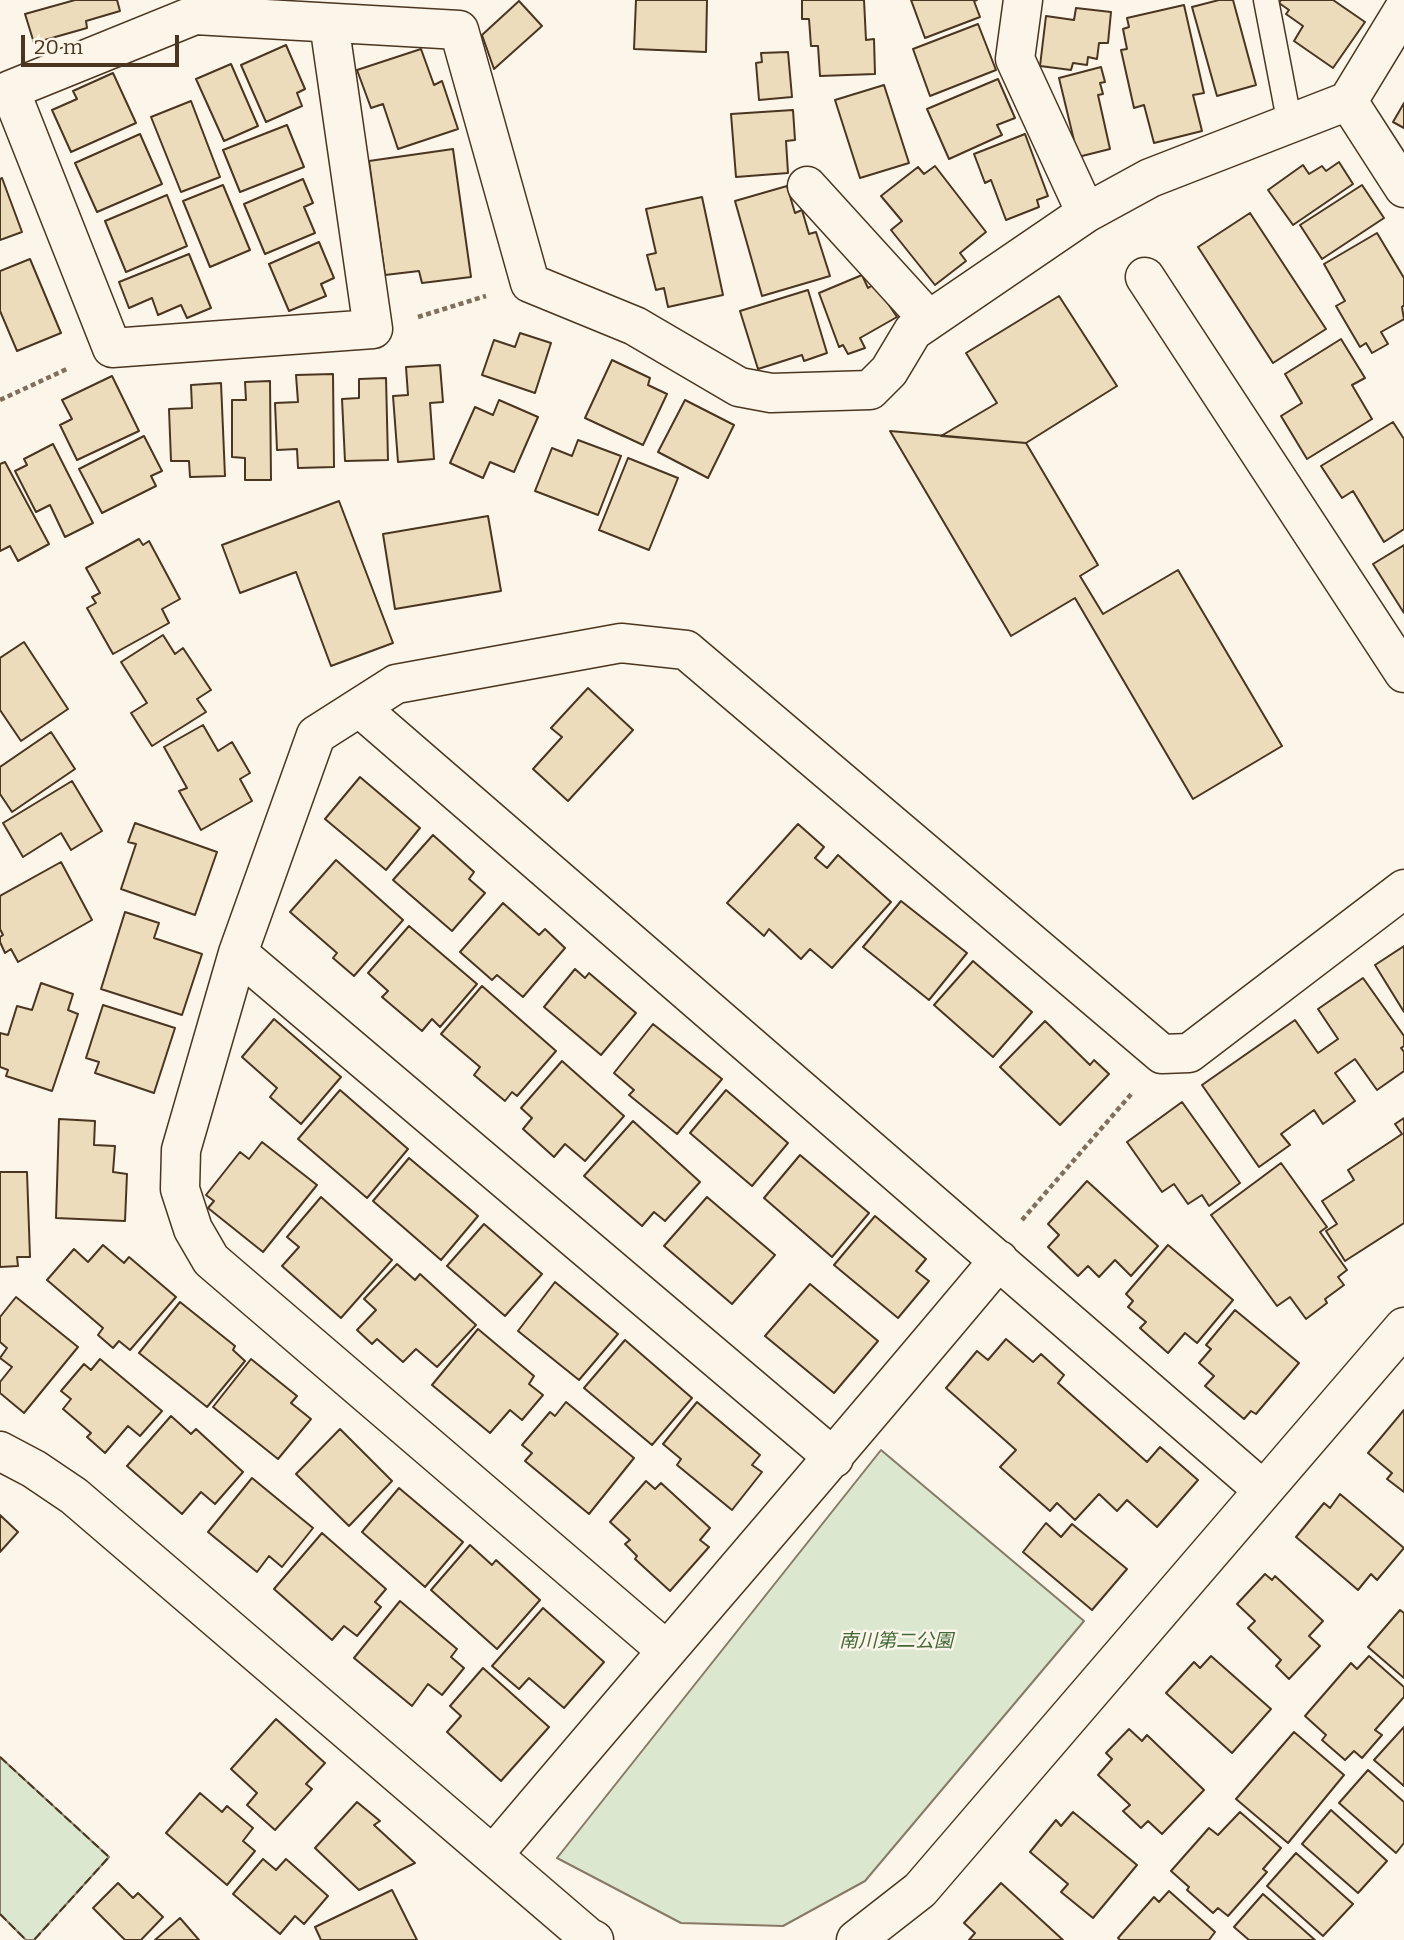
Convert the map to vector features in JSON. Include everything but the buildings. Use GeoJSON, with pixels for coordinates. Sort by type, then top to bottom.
{"type":"FeatureCollection","features":[{"type":"Feature","properties":{"kind":"street"},"geometry":{"type":"LineString","coordinates":[[1023,0],[1015,59],[1086,213]]}},
{"type":"Feature","properties":{"kind":"street"},"geometry":{"type":"LineString","coordinates":[[329,23],[373,329],[111,348],[10,90],[195,15],[459,30],[530,283],[635,326],[739,387],[772,393],[870,390],[889,371],[913,331],[1086,213],[1150,178],[1348,101],[1404,9]]}},
{"type":"Feature","properties":{"kind":"street"},"geometry":{"type":"LineString","coordinates":[[1348,101],[1404,188]]}},
{"type":"Feature","properties":{"kind":"street"},"geometry":{"type":"LineString","coordinates":[[807,186],[929,320]]}},
{"type":"Feature","properties":{"kind":"street"},"geometry":{"type":"LineString","coordinates":[[1145,277],[1404,673]]}},
{"type":"Feature","properties":{"kind":"street"},"geometry":{"type":"LineString","coordinates":[[666,1650],[211,1260],[192,1229],[180,1189],[181,1150],[238,953],[316,734],[396,684],[621,643],[686,650],[1162,1054],[1189,1053],[1404,889]]}},
{"type":"Feature","properties":{"kind":"street"},"geometry":{"type":"LineString","coordinates":[[360,708],[1263,1490]]}},
{"type":"Feature","properties":{"kind":"street"},"geometry":{"type":"LineString","coordinates":[[238,953],[834,1458]]}},
{"type":"Feature","properties":{"kind":"street"},"geometry":{"type":"LineString","coordinates":[[493,1855],[666,1650],[834,1458],[999,1260]]}},
{"type":"Feature","properties":{"kind":"street"},"geometry":{"type":"LineString","coordinates":[[856,1940],[920,1890],[1404,1327]]}},
{"type":"Feature","properties":{"kind":"street"},"geometry":{"type":"LineString","coordinates":[[0,1451],[74,1496],[594,1940]]}},
{"type":"Feature","properties":{"kind":"lane"},"geometry":{"type":"LineString","coordinates":[[1266,0],[1290,125]]}},
{"type":"Feature","properties":{"kind":"path"},"geometry":{"type":"LineString","coordinates":[[408,320],[488,295]]}},
{"type":"Feature","properties":{"kind":"path"},"geometry":{"type":"LineString","coordinates":[[0,400],[72,367]]}},
{"type":"Feature","properties":{"kind":"path"},"geometry":{"type":"LineString","coordinates":[[1021,1221],[1136,1088]]}},
{"type":"Feature","properties":{"kind":"green space","name":"南川第二公園"},"geometry":{"type":"Polygon","coordinates":[[[881,1450],[1084,1621],[865,1881],[783,1926],[681,1923],[557,1858],[881,1450]]]}},
{"type":"Feature","properties":{"kind":"green space"},"geometry":{"type":"Polygon","coordinates":[[[0,1757],[109,1857],[34,1940],[26,1940],[0,1914],[0,1757]]]}},
{"type":"Feature","properties":{"kind":"fence"},"geometry":{"type":"LineString","coordinates":[[0,1757],[109,1857],[34,1940]]}},
{"type":"Feature","properties":{"kind":"fence"},"geometry":{"type":"LineString","coordinates":[[0,1914],[26,1940]]}}]}
